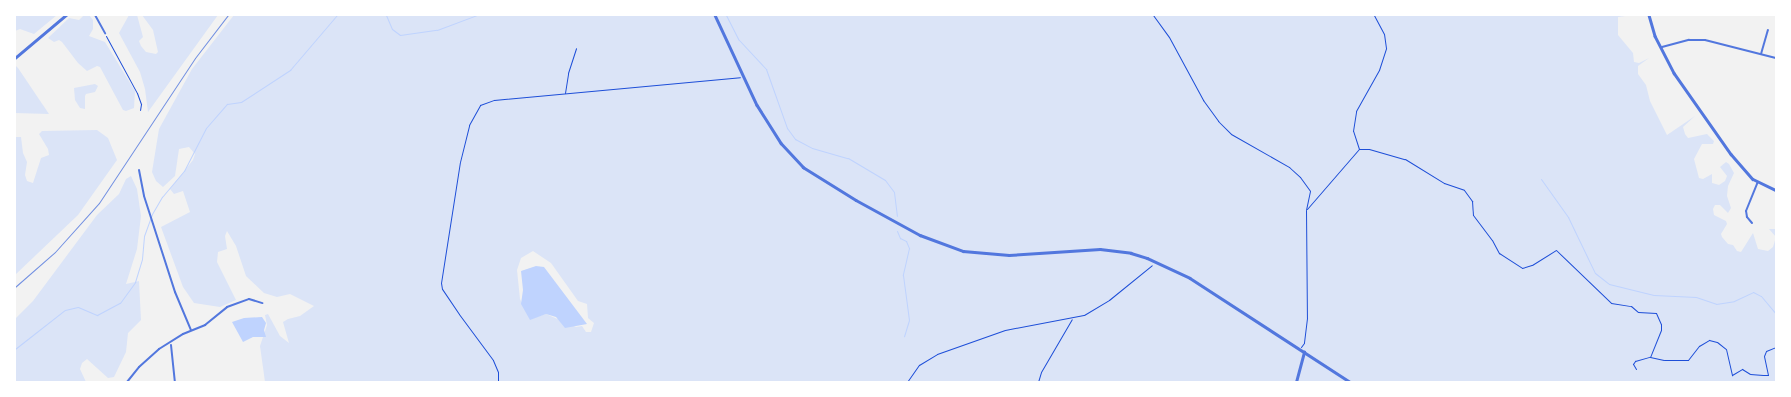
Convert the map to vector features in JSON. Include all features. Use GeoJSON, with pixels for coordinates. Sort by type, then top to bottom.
{"type":"FeatureCollection","features":[{"type":"Feature","properties":{"kind":"street"},"geometry":{"type":"LineString","coordinates":[[15,58],[66,15]]}},
{"type":"Feature","properties":{"kind":"street"},"geometry":{"type":"LineString","coordinates":[[95,15],[104,33]]}},
{"type":"Feature","properties":{"kind":"street"},"geometry":{"type":"LineString","coordinates":[[715,15],[768,126],[803,166],[856,200],[930,240],[955,249],[982,254],[1009,255],[1100,250],[1130,253],[1156,261],[1190,278],[1350,382]]}},
{"type":"Feature","properties":{"kind":"street"},"geometry":{"type":"LineString","coordinates":[[1649,15],[1661,48],[1684,88],[1741,168],[1758,182],[1776,190]]}},
{"type":"Feature","properties":{"kind":"street"},"geometry":{"type":"LineString","coordinates":[[1761,54],[1768,30]]}},
{"type":"Feature","properties":{"kind":"street"},"geometry":{"type":"LineString","coordinates":[[1661,48],[1677,42],[1705,40],[1776,58]]}},
{"type":"Feature","properties":{"kind":"street"},"geometry":{"type":"LineString","coordinates":[[139,170],[175,292],[191,330]]}},
{"type":"Feature","properties":{"kind":"street"},"geometry":{"type":"LineString","coordinates":[[1752,223],[1747,217],[1746,211],[1758,182]]}},
{"type":"Feature","properties":{"kind":"street"},"geometry":{"type":"LineString","coordinates":[[127,382],[139,367],[156,353],[191,330],[205,325],[227,307],[249,299],[262,303]]}},
{"type":"Feature","properties":{"kind":"street"},"geometry":{"type":"LineString","coordinates":[[171,343],[174,382]]}},
{"type":"Feature","properties":{"kind":"street"},"geometry":{"type":"LineString","coordinates":[[1296,382],[1304,352]]}},
{"type":"Feature","properties":{"kind":"path"},"geometry":{"type":"LineString","coordinates":[[1153,15],[1169,37],[1203,100],[1218,121],[1231,134],[1270,154],[1300,177],[1310,192],[1306,210],[1307,318],[1304,343],[1300,350]]}},
{"type":"Feature","properties":{"kind":"path"},"geometry":{"type":"LineString","coordinates":[[1359,149],[1354,131],[1356,111],[1379,70],[1386,48],[1384,34],[1374,15]]}},
{"type":"Feature","properties":{"kind":"path"},"geometry":{"type":"LineString","coordinates":[[104,33],[137,93],[141,104],[140,110]]}},
{"type":"Feature","properties":{"kind":"path"},"geometry":{"type":"LineString","coordinates":[[565,93],[568,73],[576,48]]}},
{"type":"Feature","properties":{"kind":"path"},"geometry":{"type":"LineString","coordinates":[[498,382],[498,372],[493,360],[442,290],[441,283],[464,145],[475,113],[486,102],[744,76]]}},
{"type":"Feature","properties":{"kind":"path"},"geometry":{"type":"LineString","coordinates":[[1306,210],[1343,170],[1359,149]]}},
{"type":"Feature","properties":{"kind":"path"},"geometry":{"type":"LineString","coordinates":[[1359,149],[1369,149],[1405,159],[1437,179],[1464,190],[1472,201],[1473,215],[1503,257],[1514,261],[1522,268],[1532,265],[1556,250],[1573,266],[1580,276],[1590,281],[1605,300],[1611,303],[1631,306],[1638,312],[1656,312],[1661,324],[1661,330],[1650,357]]}},
{"type":"Feature","properties":{"kind":"path"},"geometry":{"type":"LineString","coordinates":[[907,382],[919,365],[937,354],[1005,330],[1072,319],[1084,315],[1109,300],[1156,261]]}},
{"type":"Feature","properties":{"kind":"path"},"geometry":{"type":"LineString","coordinates":[[1038,382],[1041,372],[1072,319]]}},
{"type":"Feature","properties":{"kind":"path"},"geometry":{"type":"LineString","coordinates":[[1636,369],[1635,361],[1650,357],[1664,360],[1688,360],[1699,346],[1709,340],[1717,342],[1726,349],[1732,375],[1742,370],[1750,374],[1768,375],[1769,370],[1764,356],[1766,351],[1776,347]]}},
{"type":"Feature","properties":{"kind":"shaded area"},"geometry":{"type":"Polygon","coordinates":[[[15,15],[57,15],[34,34],[20,29],[15,31],[15,15]]]}},
{"type":"Feature","properties":{"kind":"shaded area"},"geometry":{"type":"Polygon","coordinates":[[[84,15],[89,15],[93,20],[93,29],[89,36],[105,42],[135,91],[134,108],[126,111],[123,110],[100,67],[97,66],[87,71],[78,63],[62,42],[59,40],[54,42],[48,38],[69,18],[79,20],[84,15]]]}},
{"type":"Feature","properties":{"kind":"shaded area"},"geometry":{"type":"Polygon","coordinates":[[[129,15],[137,15],[143,37],[139,41],[141,46],[146,52],[156,54],[158,52],[153,30],[142,15],[218,15],[148,112],[145,89],[140,72],[119,33],[129,15]]]}},
{"type":"Feature","properties":{"kind":"shaded area"},"geometry":{"type":"Polygon","coordinates":[[[234,15],[1632,15],[1618,17],[1618,35],[1633,53],[1634,62],[1639,63],[1649,58],[1638,66],[1638,74],[1646,85],[1650,101],[1667,135],[1695,116],[1683,127],[1688,138],[1707,134],[1714,141],[1713,144],[1702,144],[1694,159],[1699,178],[1703,179],[1712,174],[1712,183],[1719,185],[1725,181],[1727,176],[1720,167],[1726,162],[1734,173],[1728,186],[1727,196],[1731,208],[1728,213],[1720,205],[1715,205],[1713,209],[1714,215],[1726,221],[1727,224],[1721,234],[1722,237],[1728,244],[1733,245],[1737,251],[1741,252],[1753,233],[1758,249],[1768,251],[1773,247],[1776,237],[1776,382],[265,382],[260,346],[267,325],[265,315],[268,314],[280,336],[289,343],[283,322],[300,316],[314,306],[290,294],[277,297],[264,293],[246,276],[236,246],[227,231],[225,236],[227,249],[218,252],[217,262],[236,300],[220,307],[194,303],[183,287],[161,227],[190,212],[183,191],[174,194],[170,189],[193,160],[195,154],[189,147],[179,149],[175,176],[163,187],[156,181],[152,172],[159,129],[192,69],[234,15]],[[533,251],[521,258],[517,270],[520,299],[530,319],[546,314],[576,327],[582,326],[586,332],[591,332],[594,323],[588,318],[587,304],[578,301],[551,263],[533,251]]]}},
{"type":"Feature","properties":{"kind":"shaded area"},"geometry":{"type":"Polygon","coordinates":[[[15,65],[18,68],[49,114],[15,113],[15,65]]]}},
{"type":"Feature","properties":{"kind":"shaded area"},"geometry":{"type":"Polygon","coordinates":[[[95,84],[98,86],[95,92],[85,96],[85,109],[80,108],[75,100],[74,88],[95,84]]]}},
{"type":"Feature","properties":{"kind":"shaded area"},"geometry":{"type":"Polygon","coordinates":[[[97,130],[108,138],[117,160],[78,215],[15,275],[15,137],[21,137],[23,153],[27,162],[25,175],[27,181],[33,183],[41,158],[49,155],[48,149],[39,134],[42,131],[97,130]]]}},
{"type":"Feature","properties":{"kind":"shaded area"},"geometry":{"type":"Polygon","coordinates":[[[131,176],[137,189],[141,216],[137,249],[126,284],[139,281],[141,320],[128,333],[126,352],[114,377],[108,378],[87,359],[82,363],[80,369],[86,382],[15,382],[15,319],[33,301],[97,215],[119,194],[126,179],[131,176]]]}},
{"type":"Feature","properties":{"kind":"shaded area"},"geometry":{"type":"Polygon","coordinates":[[[1769,229],[1776,229],[1776,237],[1769,229]]]}},
{"type":"Feature","properties":{"kind":"water"},"geometry":{"type":"Polygon","coordinates":[[[536,266],[544,267],[587,324],[565,328],[556,317],[546,314],[530,320],[521,304],[523,290],[521,271],[536,266]]]}},
{"type":"Feature","properties":{"kind":"water"},"geometry":{"type":"Polygon","coordinates":[[[262,317],[266,323],[264,330],[266,337],[253,337],[243,342],[232,322],[244,318],[262,317]]]}},
{"type":"Feature","properties":{"kind":"waterway"},"geometry":{"type":"LineString","coordinates":[[15,349],[65,310],[78,307],[97,315],[120,303],[135,282],[142,259],[144,236],[152,214],[162,197],[184,171],[206,128],[227,104],[241,102],[290,70],[337,15]]}},
{"type":"Feature","properties":{"kind":"waterway"},"geometry":{"type":"LineString","coordinates":[[386,15],[392,29],[400,35],[437,30],[477,15]]}},
{"type":"Feature","properties":{"kind":"waterway"},"geometry":{"type":"LineString","coordinates":[[726,15],[739,40],[766,69],[787,128],[795,139],[812,148],[848,158],[885,180],[894,192],[897,216]]}},
{"type":"Feature","properties":{"kind":"waterway"},"geometry":{"type":"LineString","coordinates":[[1541,179],[1568,217],[1595,273],[1609,284],[1654,295],[1696,297],[1716,304],[1734,301],[1753,292],[1761,296],[1776,314]]}},
{"type":"Feature","properties":{"kind":"waterway"},"geometry":{"type":"LineString","coordinates":[[897,231],[900,238],[906,241],[909,248],[903,275],[909,320],[904,336]]}},
{"type":"Feature","properties":{"kind":"railway"},"geometry":{"type":"LineString","coordinates":[[15,287],[55,252],[99,203],[195,58],[228,15]]}}]}
